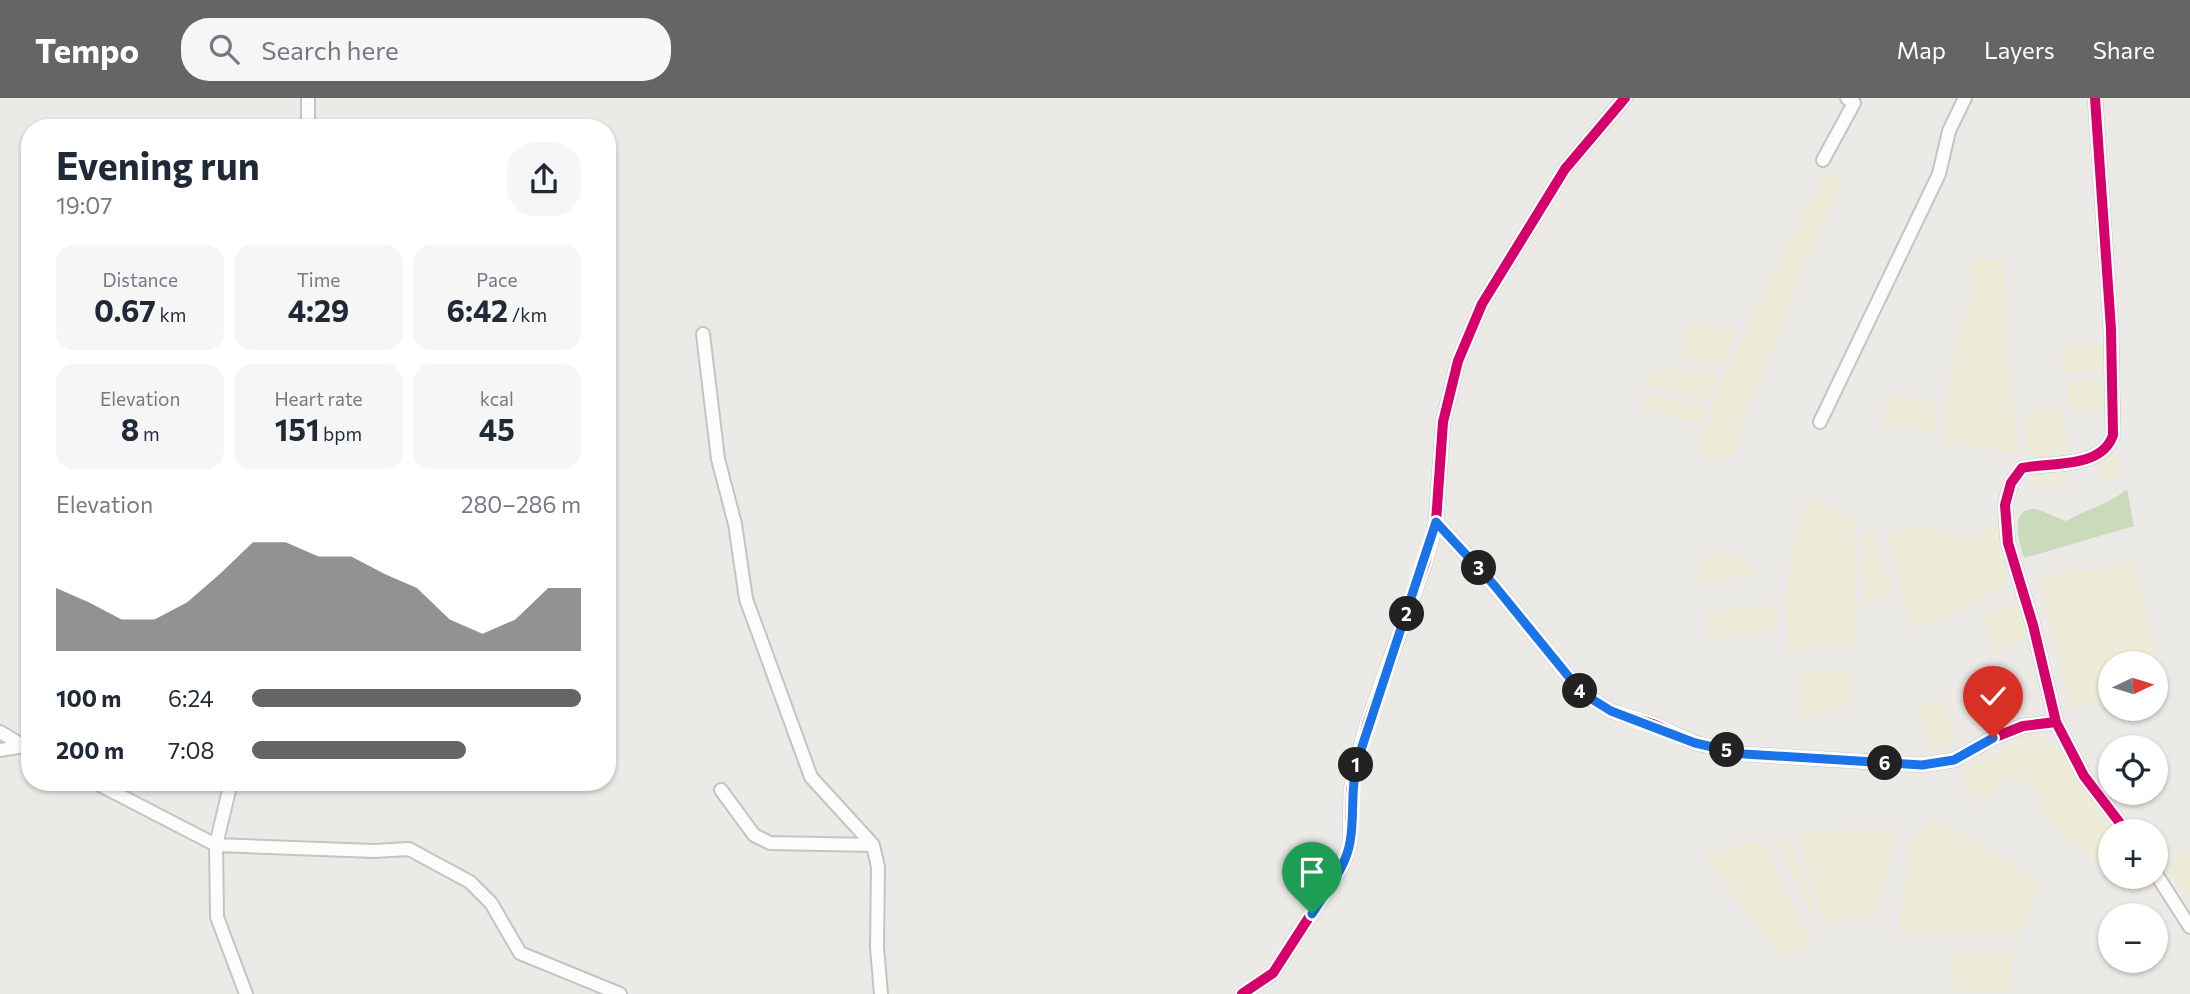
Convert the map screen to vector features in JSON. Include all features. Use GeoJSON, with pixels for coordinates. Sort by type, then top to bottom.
{"type":"FeatureCollection","features":[{"type":"Feature","properties":{"kind":"street"},"geometry":{"type":"LineString","coordinates":[[308,98],[308,119]]}},
{"type":"Feature","properties":{"kind":"street"},"geometry":{"type":"LineString","coordinates":[[1242,994],[1273,973],[1342,866],[1350,844],[1351,790],[1367,724],[1425,563],[1436,522],[1443,422],[1458,361],[1482,304],[1565,169],[1625,98]]}},
{"type":"Feature","properties":{"kind":"street"},"geometry":{"type":"LineString","coordinates":[[1823,160],[1854,103],[1847,98]]}},
{"type":"Feature","properties":{"kind":"street"},"geometry":{"type":"LineString","coordinates":[[1820,422],[1939,174],[1949,131],[1965,98]]}},
{"type":"Feature","properties":{"kind":"street"},"geometry":{"type":"LineString","coordinates":[[2095,98],[2111,328],[2113,435],[2110,444],[2094,458],[2022,468],[2011,483],[2005,505],[2008,543],[2033,625],[2056,722],[2084,776],[2117,819]]}},
{"type":"Feature","properties":{"kind":"street"},"geometry":{"type":"LineString","coordinates":[[704,334],[718,459],[735,524],[746,599],[811,777],[873,845],[878,867],[877,947],[881,994]]}},
{"type":"Feature","properties":{"kind":"street"},"geometry":{"type":"LineString","coordinates":[[1436,522],[1494,585],[1582,693],[1611,711],[1695,743],[1744,754],[1922,765],[1954,760],[1993,738],[2023,726],[2056,722]]}},
{"type":"Feature","properties":{"kind":"street"},"geometry":{"type":"LineString","coordinates":[[0,732],[21,744]]}},
{"type":"Feature","properties":{"kind":"street"},"geometry":{"type":"LineString","coordinates":[[0,750],[21,748]]}},
{"type":"Feature","properties":{"kind":"street"},"geometry":{"type":"LineString","coordinates":[[720,790],[754,835],[770,843],[873,845]]}},
{"type":"Feature","properties":{"kind":"street"},"geometry":{"type":"LineString","coordinates":[[111,791],[216,845],[374,851],[409,849],[470,881],[491,903],[520,953],[620,994]]}},
{"type":"Feature","properties":{"kind":"street"},"geometry":{"type":"LineString","coordinates":[[229,791],[216,845],[217,917],[246,994]]}},
{"type":"Feature","properties":{"kind":"street"},"geometry":{"type":"LineString","coordinates":[[2166,889],[2190,927]]}},
{"type":"Feature","properties":{"kind":"green space"},"geometry":{"type":"Polygon","coordinates":[[[1824,175],[1843,179],[1806,263],[1758,388],[1745,409],[1736,453],[1710,463],[1697,450],[1723,379],[1779,261],[1824,175]]]}},
{"type":"Feature","properties":{"kind":"green space"},"geometry":{"type":"Polygon","coordinates":[[[1973,258],[2003,260],[2009,373],[2020,453],[1941,442],[1953,361],[1970,295],[1973,258]]]}},
{"type":"Feature","properties":{"kind":"green space"},"geometry":{"type":"Polygon","coordinates":[[[1688,322],[1736,329],[1723,366],[1679,356],[1688,322]]]}},
{"type":"Feature","properties":{"kind":"green space"},"geometry":{"type":"Polygon","coordinates":[[[2103,344],[2104,373],[2065,373],[2062,346],[2103,344]]]}},
{"type":"Feature","properties":{"kind":"green space"},"geometry":{"type":"Polygon","coordinates":[[[1671,367],[1717,377],[1709,400],[1646,384],[1653,372],[1668,374],[1671,367]]]}},
{"type":"Feature","properties":{"kind":"green space"},"geometry":{"type":"Polygon","coordinates":[[[2102,379],[2107,409],[2070,412],[2067,383],[2102,379]]]}},
{"type":"Feature","properties":{"kind":"green space"},"geometry":{"type":"Polygon","coordinates":[[[1646,395],[1707,408],[1701,422],[1638,409],[1646,395]]]}},
{"type":"Feature","properties":{"kind":"green space"},"geometry":{"type":"Polygon","coordinates":[[[1891,395],[1937,403],[1935,432],[1883,425],[1891,395]]]}},
{"type":"Feature","properties":{"kind":"green space"},"geometry":{"type":"Polygon","coordinates":[[[2060,407],[2068,452],[2026,454],[2025,421],[2033,408],[2060,407]]]}},
{"type":"Feature","properties":{"kind":"green space"},"geometry":{"type":"Polygon","coordinates":[[[2118,454],[2122,476],[2106,483],[2100,477],[2098,461],[2118,454]]]}},
{"type":"Feature","properties":{"kind":"green space"},"geometry":{"type":"Polygon","coordinates":[[[2069,465],[2067,488],[2031,487],[2034,469],[2069,465]]]}},
{"type":"Feature","properties":{"kind":"green space"},"geometry":{"type":"Polygon","coordinates":[[[2127,489],[2134,526],[2024,558],[2018,521],[2025,511],[2037,509],[2066,521],[2113,499],[2127,489]]]}},
{"type":"Feature","properties":{"kind":"green space"},"geometry":{"type":"Polygon","coordinates":[[[1807,499],[1854,517],[1857,610],[1854,644],[1789,650],[1786,600],[1795,530],[1807,499]]]}},
{"type":"Feature","properties":{"kind":"green space"},"geometry":{"type":"Polygon","coordinates":[[[1986,527],[2000,529],[2008,584],[1962,611],[1912,628],[1886,538],[1909,528],[1926,528],[1961,538],[1978,536],[1986,527]]]}},
{"type":"Feature","properties":{"kind":"green space"},"geometry":{"type":"Polygon","coordinates":[[[1874,532],[1893,597],[1864,603],[1862,535],[1874,532]]]}},
{"type":"Feature","properties":{"kind":"green space"},"geometry":{"type":"Polygon","coordinates":[[[1728,552],[1763,573],[1701,584],[1699,558],[1728,552]]]}},
{"type":"Feature","properties":{"kind":"green space"},"geometry":{"type":"Polygon","coordinates":[[[2132,561],[2157,651],[2098,651],[2098,701],[2070,709],[2038,581],[2065,570],[2097,571],[2132,561]]]}},
{"type":"Feature","properties":{"kind":"green space"},"geometry":{"type":"Polygon","coordinates":[[[2019,603],[2028,638],[1997,653],[1982,618],[2019,603]]]}},
{"type":"Feature","properties":{"kind":"green space"},"geometry":{"type":"Polygon","coordinates":[[[1775,606],[1777,631],[1709,639],[1706,611],[1775,606]]]}},
{"type":"Feature","properties":{"kind":"green space"},"geometry":{"type":"Polygon","coordinates":[[[1854,671],[1854,704],[1799,720],[1798,672],[1854,671]]]}},
{"type":"Feature","properties":{"kind":"green space"},"geometry":{"type":"Polygon","coordinates":[[[1988,676],[2007,710],[1983,725],[1969,689],[1988,676]]]}},
{"type":"Feature","properties":{"kind":"green space"},"geometry":{"type":"Polygon","coordinates":[[[1942,700],[1959,742],[1930,748],[1918,707],[1942,700]]]}},
{"type":"Feature","properties":{"kind":"green space"},"geometry":{"type":"Polygon","coordinates":[[[2021,737],[2044,737],[2060,750],[2081,787],[2105,819],[2098,819],[2098,863],[2068,842],[2051,822],[2031,782],[2003,780],[1984,805],[1958,784],[1968,769],[2021,737]]]}},
{"type":"Feature","properties":{"kind":"green space"},"geometry":{"type":"Polygon","coordinates":[[[1932,816],[2039,880],[2022,936],[1898,935],[1910,845],[1932,816]]]}},
{"type":"Feature","properties":{"kind":"green space"},"geometry":{"type":"Polygon","coordinates":[[[1896,830],[1877,917],[1825,923],[1797,832],[1896,830]]]}},
{"type":"Feature","properties":{"kind":"green space"},"geometry":{"type":"Polygon","coordinates":[[[1790,838],[1820,923],[1802,899],[1778,839],[1790,838]]]}},
{"type":"Feature","properties":{"kind":"green space"},"geometry":{"type":"Polygon","coordinates":[[[1764,842],[1783,887],[1812,942],[1783,958],[1704,858],[1723,847],[1764,842]]]}},
{"type":"Feature","properties":{"kind":"green space"},"geometry":{"type":"Polygon","coordinates":[[[2190,847],[2190,902],[2168,870],[2168,864],[2190,847]]]}},
{"type":"Feature","properties":{"kind":"green space"},"geometry":{"type":"Polygon","coordinates":[[[2137,889],[2152,889],[2144,894],[2137,889]]]}},
{"type":"Feature","properties":{"kind":"green space"},"geometry":{"type":"Polygon","coordinates":[[[1951,951],[2013,951],[2010,992],[1954,990],[1951,951]]]}},
{"type":"Feature","properties":{"kind":"cycle path"},"geometry":{"type":"LineString","coordinates":[[1242,994],[1273,973],[1342,866],[1350,844],[1351,790],[1357,762],[1367,724],[1425,563],[1436,522],[1443,422],[1458,361],[1482,304],[1565,169],[1625,98]]}},
{"type":"Feature","properties":{"kind":"cycle path"},"geometry":{"type":"LineString","coordinates":[[2095,98],[2111,329],[2113,435],[2107,446],[2087,459],[2022,468],[2011,483],[2005,505],[2008,543],[2033,625],[2056,722],[2084,776],[2117,819]]}},
{"type":"Feature","properties":{"kind":"cycle path"},"geometry":{"type":"LineString","coordinates":[[1436,522],[1494,585],[1582,693],[1611,711],[1653,724],[1695,743],[1744,754],[1921,765],[1954,760],[1993,738],[2023,726],[2056,722]]}},
{"type":"Feature","properties":{"kind":"route"},"geometry":{"type":"LineString","coordinates":[[1312,914],[1342,866],[1350,844],[1351,790],[1367,724],[1425,563],[1436,522],[1494,585],[1582,693],[1611,711],[1653,724],[1695,743],[1744,754],[1922,765],[1954,760],[1993,738]]}}]}
